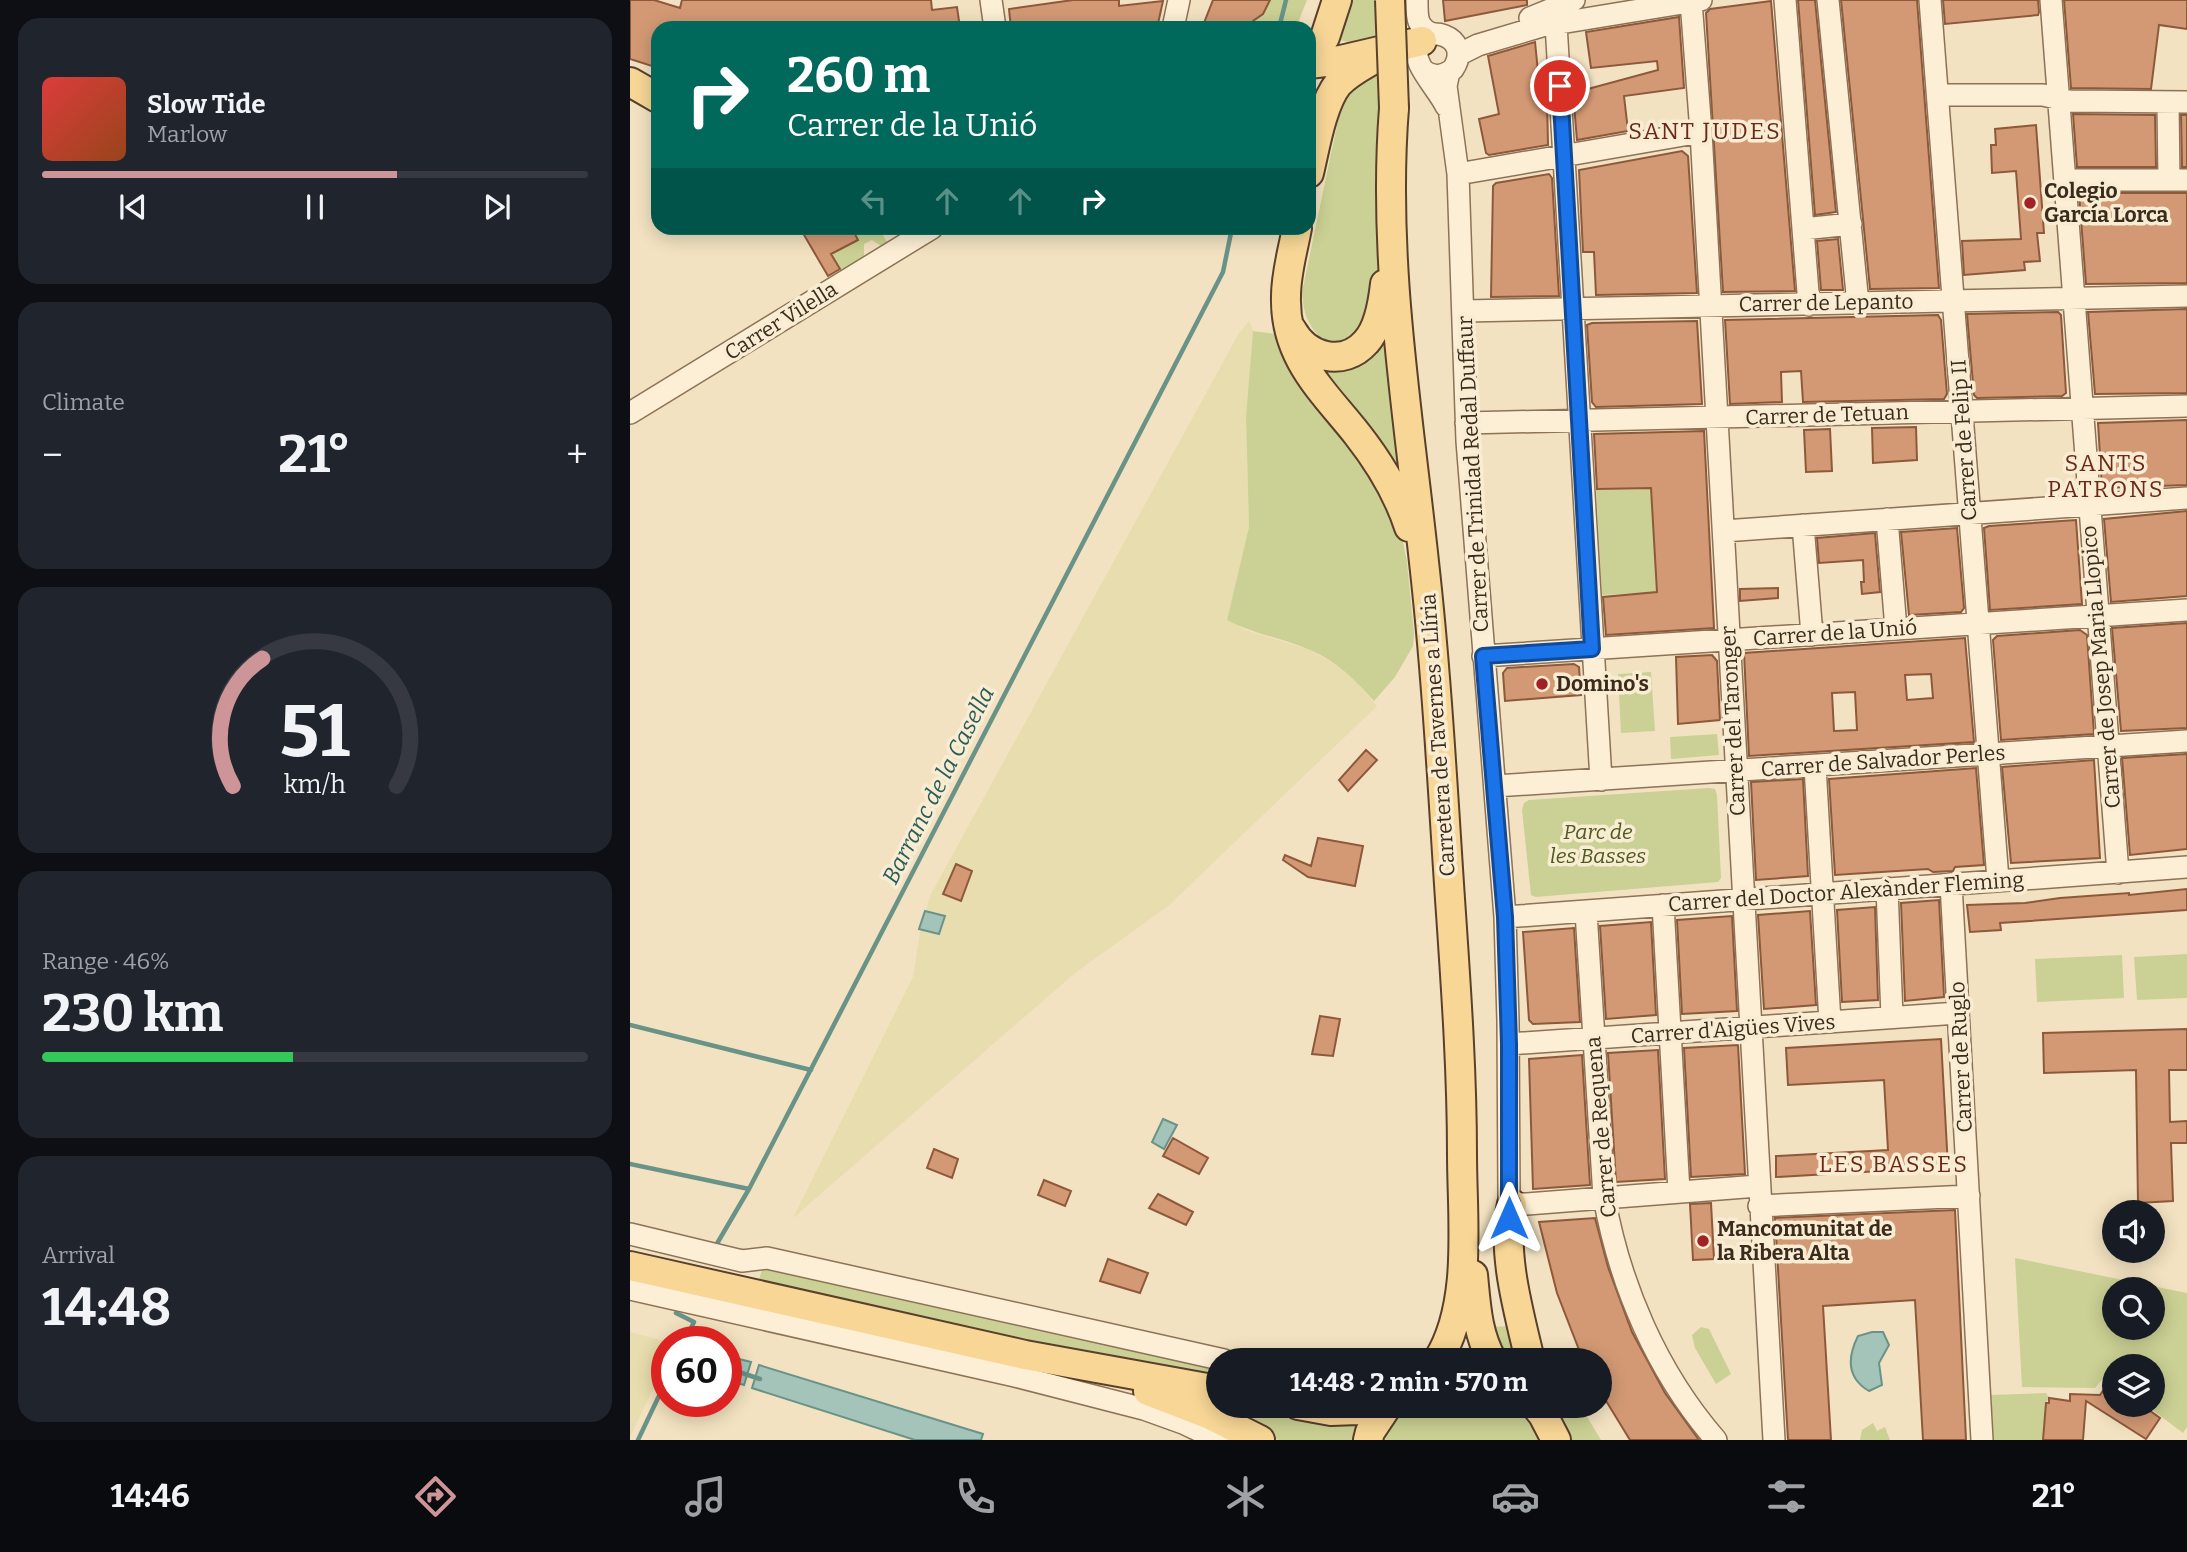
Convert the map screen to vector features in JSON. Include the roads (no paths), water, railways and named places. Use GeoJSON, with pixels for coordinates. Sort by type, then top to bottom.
{"type":"FeatureCollection","features":[{"type":"Feature","properties":{"kind":"main road"},"geometry":{"type":"LineString","coordinates":[[1316,48],[1325,37],[1337,0]]}},
{"type":"Feature","properties":{"kind":"main road","name":"Carretera de Tavernes a Llíria"},"geometry":{"type":"LineString","coordinates":[[1390,0],[1394,108],[1390,159],[1391,218],[1403,390],[1436,670],[1461,1068],[1461,1260],[1455,1322],[1445,1348]]}},
{"type":"Feature","properties":{"kind":"main road"},"geometry":{"type":"LineString","coordinates":[[1341,60],[1408,59],[1429,49]]}},
{"type":"Feature","properties":{"kind":"main road"},"geometry":{"type":"LineString","coordinates":[[1316,63],[1429,49]]}},
{"type":"Feature","properties":{"kind":"main road"},"geometry":{"type":"LineString","coordinates":[[1316,150],[1334,91],[1345,77],[1374,59]]}},
{"type":"Feature","properties":{"kind":"main road"},"geometry":{"type":"LineString","coordinates":[[630,82],[651,95]]}},
{"type":"Feature","properties":{"kind":"main road"},"geometry":{"type":"LineString","coordinates":[[630,92],[651,97]]}},
{"type":"Feature","properties":{"kind":"main road","name":"Carretera de Tavernes a Llíria"},"geometry":{"type":"LineString","coordinates":[[1394,108],[1402,159],[1463,861],[1471,1065],[1473,1273],[1478,1323],[1486,1348]]}},
{"type":"Feature","properties":{"kind":"main road"},"geometry":{"type":"LineString","coordinates":[[1288,324],[1304,346],[1314,353],[1328,357],[1348,354],[1368,341],[1383,297],[1391,218]]}},
{"type":"Feature","properties":{"kind":"main road"},"geometry":{"type":"LineString","coordinates":[[1296,235],[1287,286],[1288,324],[1299,360],[1312,381],[1359,436],[1384,472],[1405,516],[1417,564],[1430,684],[1443,765]]}},
{"type":"Feature","properties":{"kind":"main road"},"geometry":{"type":"LineString","coordinates":[[1512,1203],[1508,1231],[1528,1348]]}},
{"type":"Feature","properties":{"kind":"main road"},"geometry":{"type":"LineString","coordinates":[[640,1280],[1206,1389]]}},
{"type":"Feature","properties":{"kind":"main road"},"geometry":{"type":"LineString","coordinates":[[1025,1354],[1164,1396],[1260,1440]]}},
{"type":"Feature","properties":{"kind":"main road"},"geometry":{"type":"LineString","coordinates":[[1368,1440],[1380,1418]]}},
{"type":"Feature","properties":{"kind":"main road"},"geometry":{"type":"LineString","coordinates":[[1545,1418],[1556,1440]]}},
{"type":"Feature","properties":{"kind":"street"},"geometry":{"type":"LineString","coordinates":[[991,0],[994,21]]}},
{"type":"Feature","properties":{"kind":"street"},"geometry":{"type":"LineString","coordinates":[[1174,21],[1179,0]]}},
{"type":"Feature","properties":{"kind":"street"},"geometry":{"type":"LineString","coordinates":[[1417,0],[1419,23],[1425,32],[1436,75],[1454,64],[1469,48],[1494,39],[1556,24],[1696,1]]}},
{"type":"Feature","properties":{"kind":"street"},"geometry":{"type":"LineString","coordinates":[[1429,49],[1543,14],[1574,0]]}},
{"type":"Feature","properties":{"kind":"street"},"geometry":{"type":"LineString","coordinates":[[1784,0],[1809,305]]}},
{"type":"Feature","properties":{"kind":"street"},"geometry":{"type":"LineString","coordinates":[[1828,0],[1858,304]]}},
{"type":"Feature","properties":{"kind":"street","name":"Carrer de Felip II"},"geometry":{"type":"LineString","coordinates":[[1930,0],[1998,880]]}},
{"type":"Feature","properties":{"kind":"street","name":"Carrer de Josep Maria Llopico"},"geometry":{"type":"LineString","coordinates":[[2051,0],[2118,873]]}},
{"type":"Feature","properties":{"kind":"street","name":"Carrer del Taronger"},"geometry":{"type":"LineString","coordinates":[[1696,1],[1728,640],[1774,1440]]}},
{"type":"Feature","properties":{"kind":"street"},"geometry":{"type":"LineString","coordinates":[[1556,24],[1601,780]]}},
{"type":"Feature","properties":{"kind":"street"},"geometry":{"type":"LineString","coordinates":[[1429,49],[1456,46],[1454,64]]}},
{"type":"Feature","properties":{"kind":"street","name":"Carrer de Trinidad Redal Duffaur"},"geometry":{"type":"LineString","coordinates":[[1429,49],[1437,89],[1452,121]]}},
{"type":"Feature","properties":{"kind":"street","name":"Carrer de Trinidad Redal Duffaur"},"geometry":{"type":"LineString","coordinates":[[1454,64],[1446,86],[1458,174],[1466,423],[1505,917],[1509,1044],[1509,1197],[1512,1203]]}},
{"type":"Feature","properties":{"kind":"street"},"geometry":{"type":"LineString","coordinates":[[1938,95],[2043,95],[2069,101],[2177,102],[2178,180],[2065,180]]}},
{"type":"Feature","properties":{"kind":"street"},"geometry":{"type":"LineString","coordinates":[[1458,174],[1701,132]]}},
{"type":"Feature","properties":{"kind":"street"},"geometry":{"type":"LineString","coordinates":[[1804,229],[1851,224]]}},
{"type":"Feature","properties":{"kind":"street","name":"Carrer Vilella"},"geometry":{"type":"LineString","coordinates":[[630,413],[921,235]]}},
{"type":"Feature","properties":{"kind":"street","name":"Carrer de Lepanto"},"geometry":{"type":"LineString","coordinates":[[1464,311],[2187,296]]}},
{"type":"Feature","properties":{"kind":"street","name":"Carrer de Tetuan"},"geometry":{"type":"LineString","coordinates":[[1466,423],[2187,406]]}},
{"type":"Feature","properties":{"kind":"street"},"geometry":{"type":"LineString","coordinates":[[1724,531],[2187,498]]}},
{"type":"Feature","properties":{"kind":"street"},"geometry":{"type":"LineString","coordinates":[[1887,519],[1896,629]]}},
{"type":"Feature","properties":{"kind":"street"},"geometry":{"type":"LineString","coordinates":[[1803,525],[1812,635]]}},
{"type":"Feature","properties":{"kind":"street","name":"Carrer de la Unió"},"geometry":{"type":"LineString","coordinates":[[1483,656],[2187,610]]}},
{"type":"Feature","properties":{"kind":"street","name":"Carrer de Salvador Perles"},"geometry":{"type":"LineString","coordinates":[[1495,786],[2187,741]]}},
{"type":"Feature","properties":{"kind":"street"},"geometry":{"type":"LineString","coordinates":[[1815,766],[1830,1022]]}},
{"type":"Feature","properties":{"kind":"street","name":"Carrer del Doctor Alexànder Fleming"},"geometry":{"type":"LineString","coordinates":[[1505,917],[2187,867]]}},
{"type":"Feature","properties":{"kind":"street","name":"Carrer de Ruglo"},"geometry":{"type":"LineString","coordinates":[[1951,884],[1982,1440]]}},
{"type":"Feature","properties":{"kind":"street"},"geometry":{"type":"LineString","coordinates":[[1887,888],[1892,1017]]}},
{"type":"Feature","properties":{"kind":"street"},"geometry":{"type":"LineString","coordinates":[[1663,905],[1679,1192]]}},
{"type":"Feature","properties":{"kind":"street","name":"Carrer de Requena"},"geometry":{"type":"LineString","coordinates":[[1586,912],[1604,1198],[1620,1266],[1645,1329],[1675,1383],[1716,1440]]}},
{"type":"Feature","properties":{"kind":"street","name":"Carrer d'Aigües Vives"},"geometry":{"type":"LineString","coordinates":[[1509,1044],[1958,1013]]}},
{"type":"Feature","properties":{"kind":"street"},"geometry":{"type":"LineString","coordinates":[[1512,1203],[1679,1192],[1759,1196],[1969,1196]]}},
{"type":"Feature","properties":{"kind":"street"},"geometry":{"type":"LineString","coordinates":[[630,1234],[742,1261],[767,1258],[1206,1356]]}},
{"type":"Feature","properties":{"kind":"street"},"geometry":{"type":"LineString","coordinates":[[726,1298],[1144,1409],[1184,1423],[1219,1440]]}},
{"type":"Feature","properties":{"kind":"water"},"geometry":{"type":"Polygon","coordinates":[[[925,911],[945,916],[939,934],[919,929],[925,911]]]}},
{"type":"Feature","properties":{"kind":"water"},"geometry":{"type":"Polygon","coordinates":[[[1163,1119],[1177,1125],[1164,1149],[1152,1142],[1163,1119]]]}},
{"type":"Feature","properties":{"kind":"water"},"geometry":{"type":"Polygon","coordinates":[[[1883,1332],[1889,1345],[1879,1363],[1882,1385],[1869,1391],[1856,1380],[1851,1360],[1858,1336],[1883,1332]]]}},
{"type":"Feature","properties":{"kind":"water"},"geometry":{"type":"Polygon","coordinates":[[[742,1360],[751,1362],[742,1384],[742,1360]]]}},
{"type":"Feature","properties":{"kind":"water"},"geometry":{"type":"Polygon","coordinates":[[[759,1365],[983,1434],[981,1440],[915,1440],[752,1388],[759,1365]]]}},
{"type":"Feature","properties":{"kind":"waterway","name":"Barranc de la Casella"},"geometry":{"type":"LineString","coordinates":[[1281,21],[1286,0]]}},
{"type":"Feature","properties":{"kind":"waterway","name":"Barranc de la Casella"},"geometry":{"type":"LineString","coordinates":[[715,1247],[749,1189],[1223,272],[1231,235]]}},
{"type":"Feature","properties":{"kind":"waterway"},"geometry":{"type":"LineString","coordinates":[[630,1025],[811,1070]]}},
{"type":"Feature","properties":{"kind":"waterway"},"geometry":{"type":"LineString","coordinates":[[630,1164],[749,1189]]}},
{"type":"Feature","properties":{"kind":"waterway","name":"Barranc de la Casella"},"geometry":{"type":"LineString","coordinates":[[681,1306],[676,1313],[694,1322],[692,1326]]}},
{"type":"Feature","properties":{"kind":"waterway"},"geometry":{"type":"LineString","coordinates":[[742,1373],[760,1379]]}},
{"type":"Feature","properties":{"kind":"waterway","name":"Barranc de la Casella"},"geometry":{"type":"LineString","coordinates":[[638,1440],[651,1413]]}},
{"type":"Feature","properties":{"kind":"place","name":"Colegio García Lorca"},"geometry":{"type":"Point","coordinates":[2030,203]}},
{"type":"Feature","properties":{"kind":"place","name":"Domino's"},"geometry":{"type":"Point","coordinates":[1542,684]}},
{"type":"Feature","properties":{"kind":"place","name":"Mancomunitat de la Ribera Alta"},"geometry":{"type":"Point","coordinates":[1703,1241]}},
{"type":"Feature","properties":{"kind":"district","name":"SANT JUDES"},"geometry":{"type":"Point","coordinates":[1705,131]}},
{"type":"Feature","properties":{"kind":"district","name":"SANTS PATRONS"},"geometry":{"type":"Point","coordinates":[2106,476]}},
{"type":"Feature","properties":{"kind":"district","name":"LES BASSES"},"geometry":{"type":"Point","coordinates":[1894,1164]}},
{"type":"Feature","properties":{"kind":"park label","name":"Parc de les Basses"},"geometry":{"type":"Point","coordinates":[1598,844]}}]}
